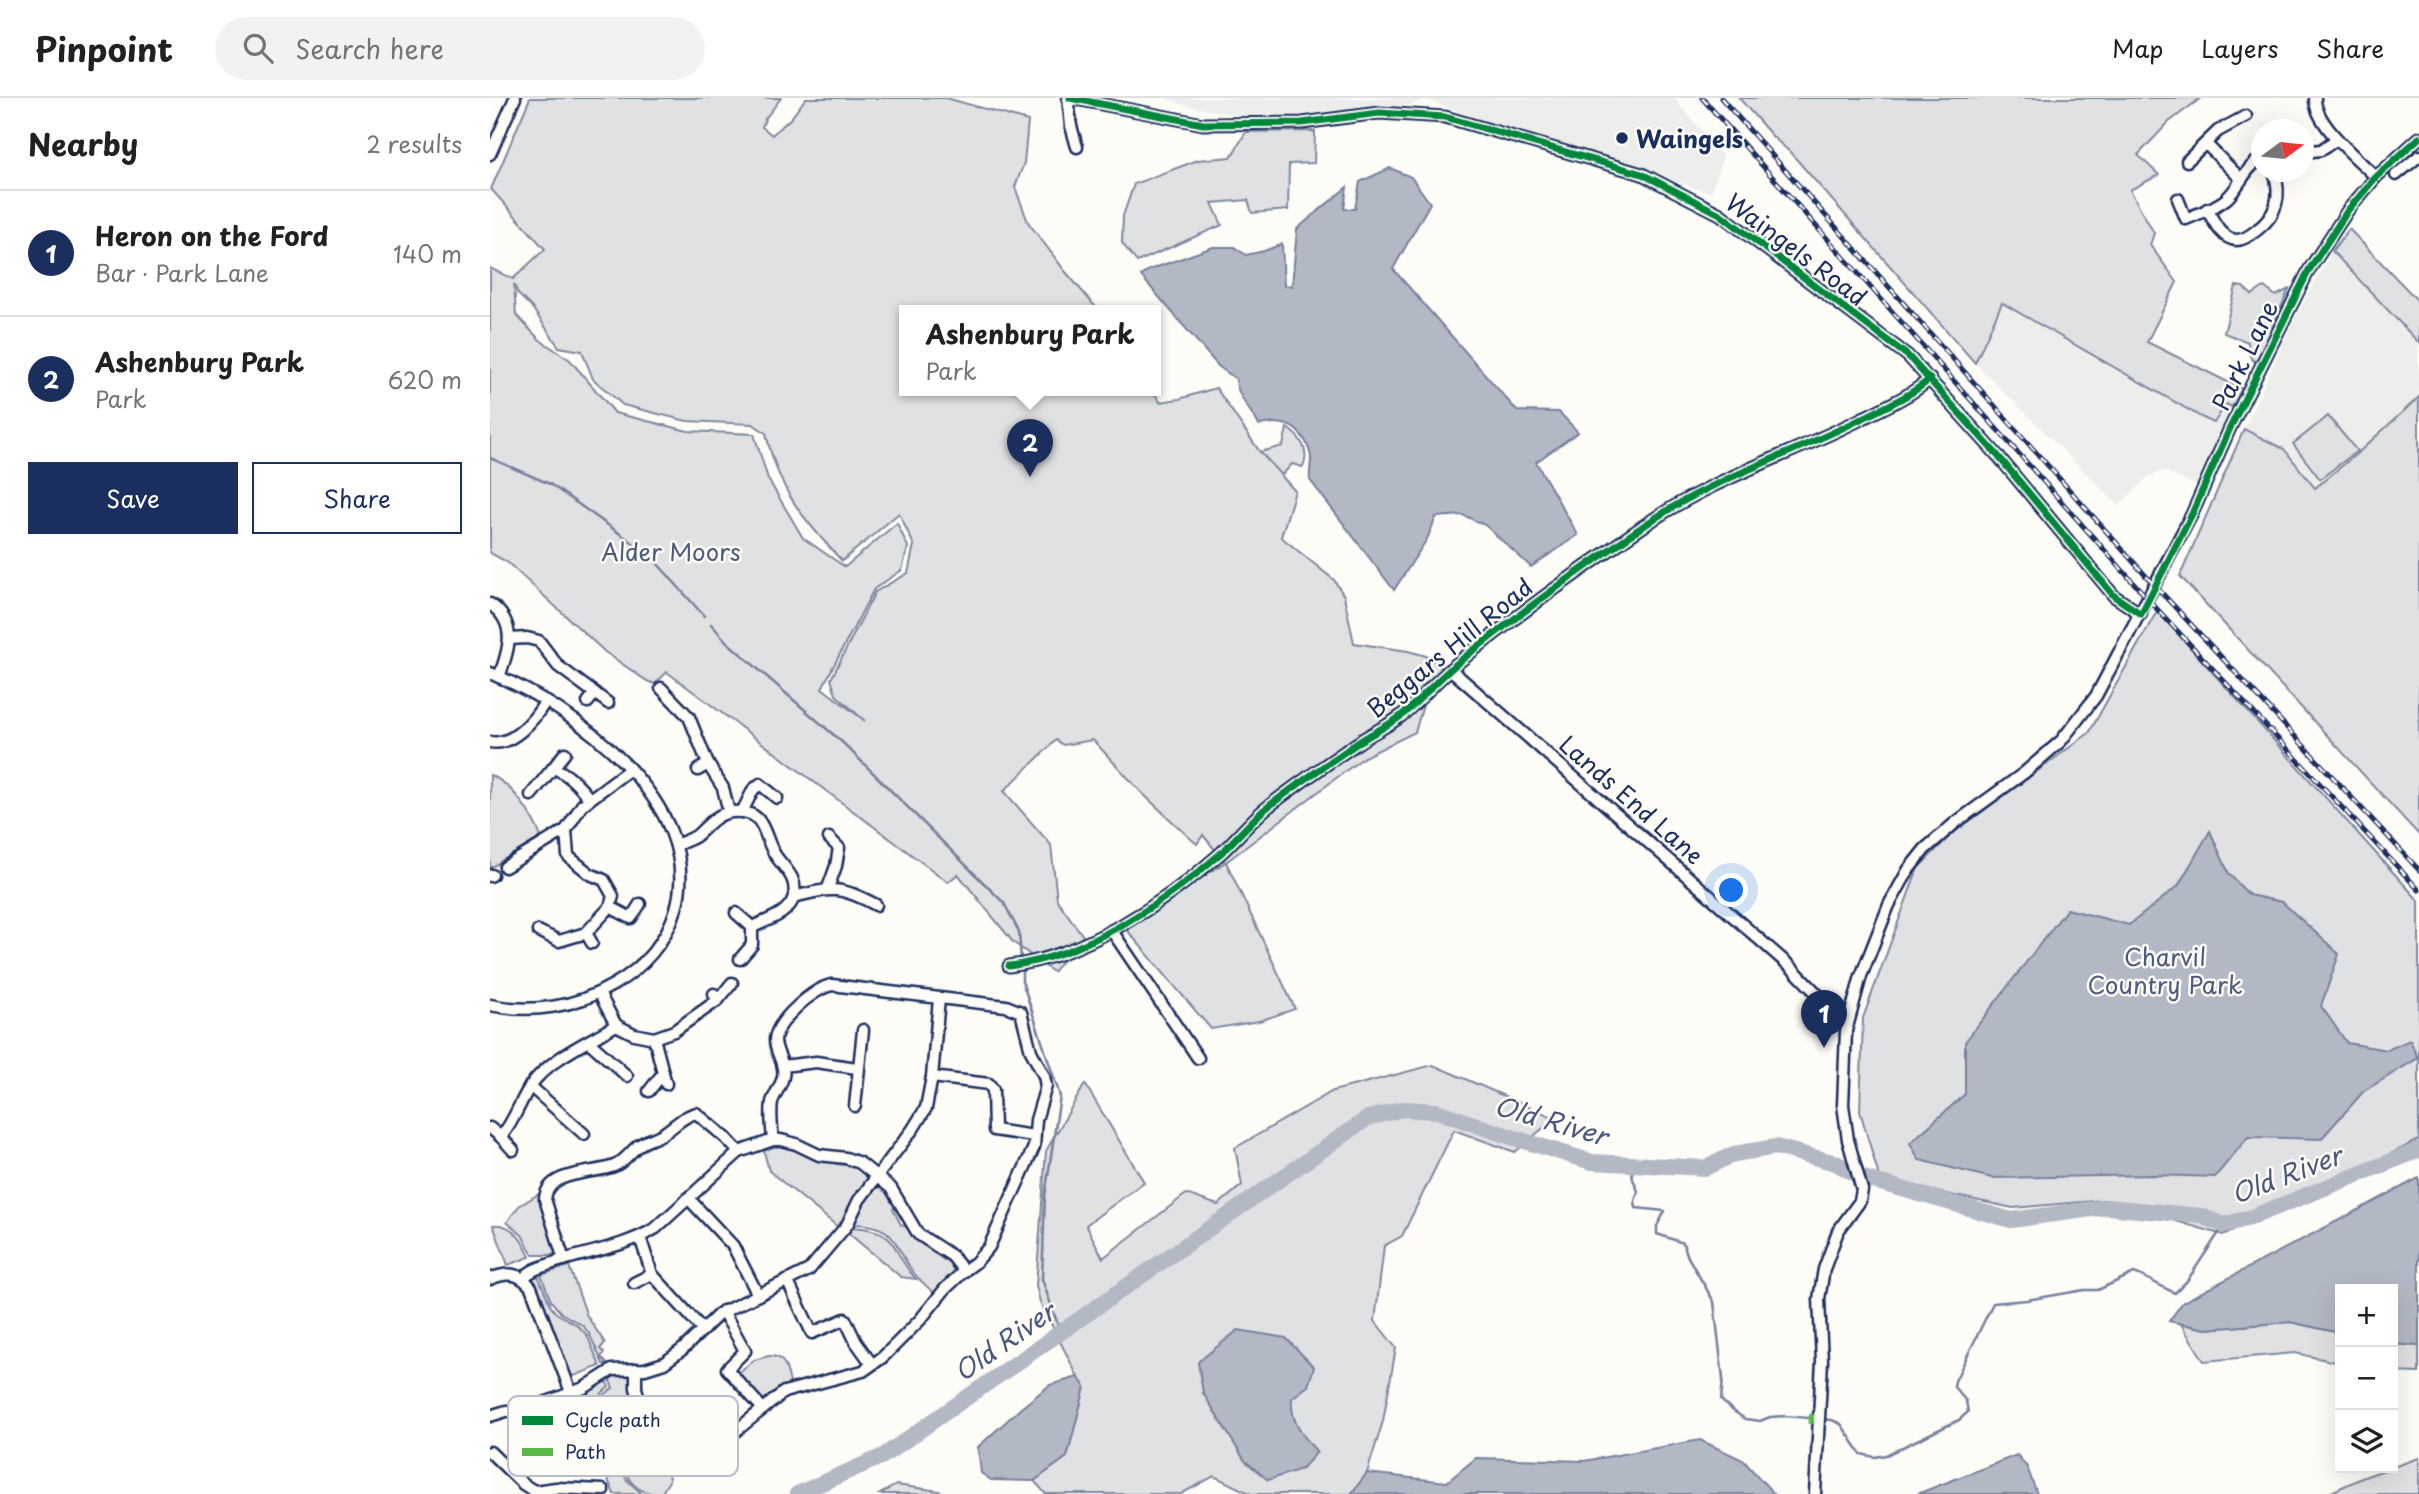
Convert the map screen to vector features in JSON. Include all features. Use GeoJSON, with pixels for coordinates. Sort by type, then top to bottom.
{"type":"FeatureCollection","features":[{"type":"Feature","properties":{"kind":"street"},"geometry":{"type":"LineString","coordinates":[[490,154],[492,142],[515,98]]}},
{"type":"Feature","properties":{"kind":"street"},"geometry":{"type":"LineString","coordinates":[[1069,98],[1070,127],[1077,148]]}},
{"type":"Feature","properties":{"kind":"street","name":"Waingels Road"},"geometry":{"type":"LineString","coordinates":[[1069,98],[1203,124],[1302,123],[1379,113],[1445,117],[1642,174],[1720,214],[1908,356],[2114,596],[2141,614]]}},
{"type":"Feature","properties":{"kind":"street"},"geometry":{"type":"LineString","coordinates":[[2315,98],[2317,111],[2337,139],[2376,177]]}},
{"type":"Feature","properties":{"kind":"street"},"geometry":{"type":"LineString","coordinates":[[2187,161],[2218,131],[2246,116]]}},
{"type":"Feature","properties":{"kind":"street","name":"Park Lane"},"geometry":{"type":"LineString","coordinates":[[1815,1494],[1822,1361],[1819,1299],[1824,1269],[1838,1231],[1860,1201],[1862,1190],[1848,1140],[1843,1105],[1848,1015],[1889,905],[1909,869],[1938,836],[2025,773],[2061,741],[2096,696],[2192,514],[2230,428],[2309,270],[2348,211],[2376,177],[2419,138]]}},
{"type":"Feature","properties":{"kind":"street"},"geometry":{"type":"LineString","coordinates":[[2314,151],[2321,150],[2337,139]]}},
{"type":"Feature","properties":{"kind":"street"},"geometry":{"type":"LineString","coordinates":[[2206,144],[2240,178]]}},
{"type":"Feature","properties":{"kind":"street"},"geometry":{"type":"LineString","coordinates":[[2396,175],[2419,156]]}},
{"type":"Feature","properties":{"kind":"street"},"geometry":{"type":"LineString","coordinates":[[2178,199],[2186,219],[2228,198],[2251,165]]}},
{"type":"Feature","properties":{"kind":"street"},"geometry":{"type":"LineString","coordinates":[[2207,209],[2214,225],[2237,240],[2252,233],[2269,219],[2275,210],[2278,191],[2276,182]]}},
{"type":"Feature","properties":{"kind":"street","name":"Beggars Hill Road"},"geometry":{"type":"LineString","coordinates":[[1009,967],[1048,958],[1112,930],[1161,902],[1222,852],[1262,811],[1361,740],[1399,717],[1450,669],[1555,588],[1665,511],[1713,485],[1821,439],[1916,391],[1930,379]]}},
{"type":"Feature","properties":{"kind":"street"},"geometry":{"type":"LineString","coordinates":[[490,604],[507,623],[510,639],[508,653],[495,675],[545,702],[602,743],[630,769],[657,803],[669,826],[676,845],[680,886],[669,927],[645,962],[629,976],[599,993],[573,1003],[510,1009],[490,1005]]}},
{"type":"Feature","properties":{"kind":"street"},"geometry":{"type":"LineString","coordinates":[[510,639],[527,638],[539,641],[558,666],[608,703]]}},
{"type":"Feature","properties":{"kind":"street","name":"Lands End Lane"},"geometry":{"type":"LineString","coordinates":[[1450,669],[1791,967],[1832,1009],[1848,1015]]}},
{"type":"Feature","properties":{"kind":"street"},"geometry":{"type":"LineString","coordinates":[[661,688],[689,717],[708,764],[723,788],[729,812]]}},
{"type":"Feature","properties":{"kind":"street"},"geometry":{"type":"LineString","coordinates":[[588,702],[595,693]]}},
{"type":"Feature","properties":{"kind":"street"},"geometry":{"type":"LineString","coordinates":[[492,745],[526,729],[545,702]]}},
{"type":"Feature","properties":{"kind":"street"},"geometry":{"type":"LineString","coordinates":[[531,795],[565,753]]}},
{"type":"Feature","properties":{"kind":"street"},"geometry":{"type":"LineString","coordinates":[[698,771],[708,764]]}},
{"type":"Feature","properties":{"kind":"street"},"geometry":{"type":"LineString","coordinates":[[553,768],[560,770],[577,784],[589,798]]}},
{"type":"Feature","properties":{"kind":"street"},"geometry":{"type":"LineString","coordinates":[[505,867],[566,830],[589,798],[630,769]]}},
{"type":"Feature","properties":{"kind":"street"},"geometry":{"type":"LineString","coordinates":[[742,813],[761,780],[777,798]]}},
{"type":"Feature","properties":{"kind":"street"},"geometry":{"type":"LineString","coordinates":[[676,845],[695,837],[715,819],[729,812],[755,816],[766,830],[774,853],[788,868],[794,883],[794,897],[785,911],[752,927]]}},
{"type":"Feature","properties":{"kind":"street"},"geometry":{"type":"LineString","coordinates":[[538,931],[559,941],[586,933],[610,907],[613,896],[604,880],[590,874],[568,856],[566,830]]}},
{"type":"Feature","properties":{"kind":"street"},"geometry":{"type":"LineString","coordinates":[[828,888],[836,866],[838,848],[829,838]]}},
{"type":"Feature","properties":{"kind":"street"},"geometry":{"type":"LineString","coordinates":[[794,897],[828,888],[849,891],[876,905]]}},
{"type":"Feature","properties":{"kind":"street"},"geometry":{"type":"LineString","coordinates":[[610,907],[629,923],[640,904]]}},
{"type":"Feature","properties":{"kind":"street"},"geometry":{"type":"LineString","coordinates":[[736,913],[752,927],[752,945],[740,960]]}},
{"type":"Feature","properties":{"kind":"street"},"geometry":{"type":"LineString","coordinates":[[1112,930],[1198,1058]]}},
{"type":"Feature","properties":{"kind":"street"},"geometry":{"type":"LineString","coordinates":[[586,933],[592,943]]}},
{"type":"Feature","properties":{"kind":"street"},"geometry":{"type":"LineString","coordinates":[[599,993],[616,1025],[634,1034],[654,1038],[704,1015],[716,997],[732,983]]}},
{"type":"Feature","properties":{"kind":"street"},"geometry":{"type":"LineString","coordinates":[[738,1429],[784,1392],[857,1373],[883,1357],[964,1271],[976,1262],[994,1238],[1031,1157],[1037,1113],[1046,1086],[1044,1076],[1031,1051],[1021,1012],[1012,1007],[832,985],[821,988],[779,1026],[775,1041],[783,1066],[783,1076],[772,1103],[773,1140]]}},
{"type":"Feature","properties":{"kind":"street"},"geometry":{"type":"LineString","coordinates":[[561,1396],[589,1385],[612,1370],[636,1369],[664,1363],[723,1311],[809,1270],[847,1225],[859,1200],[922,1116],[928,1102],[932,1077],[939,999]]}},
{"type":"Feature","properties":{"kind":"street"},"geometry":{"type":"LineString","coordinates":[[501,1137],[530,1086],[543,1071],[616,1025]]}},
{"type":"Feature","properties":{"kind":"street"},"geometry":{"type":"LineString","coordinates":[[855,1106],[863,1030]]}},
{"type":"Feature","properties":{"kind":"street"},"geometry":{"type":"LineString","coordinates":[[654,1038],[665,1068],[666,1084]]}},
{"type":"Feature","properties":{"kind":"street"},"geometry":{"type":"LineString","coordinates":[[589,1042],[627,1076]]}},
{"type":"Feature","properties":{"kind":"street"},"geometry":{"type":"LineString","coordinates":[[783,1066],[816,1062],[857,1068]]}},
{"type":"Feature","properties":{"kind":"street"},"geometry":{"type":"LineString","coordinates":[[649,1091],[665,1068]]}},
{"type":"Feature","properties":{"kind":"street"},"geometry":{"type":"LineString","coordinates":[[932,1077],[991,1086],[993,1130],[1034,1136]]}},
{"type":"Feature","properties":{"kind":"street"},"geometry":{"type":"LineString","coordinates":[[530,1086],[552,1097],[584,1134]]}},
{"type":"Feature","properties":{"kind":"street"},"geometry":{"type":"LineString","coordinates":[[564,1259],[545,1199],[550,1186],[582,1171],[613,1167],[640,1145],[696,1113],[738,1152]]}},
{"type":"Feature","properties":{"kind":"street"},"geometry":{"type":"LineString","coordinates":[[490,1128],[513,1150]]}},
{"type":"Feature","properties":{"kind":"street"},"geometry":{"type":"LineString","coordinates":[[524,1278],[528,1273],[564,1259],[640,1237],[656,1227],[738,1152],[773,1140],[788,1142],[819,1155],[854,1160],[878,1175],[891,1188],[918,1234],[952,1256],[964,1271]]}},
{"type":"Feature","properties":{"kind":"street"},"geometry":{"type":"LineString","coordinates":[[688,1198],[733,1246],[758,1295]]}},
{"type":"Feature","properties":{"kind":"street"},"geometry":{"type":"LineString","coordinates":[[640,1237],[652,1274],[703,1330]]}},
{"type":"Feature","properties":{"kind":"street"},"geometry":{"type":"LineString","coordinates":[[490,1279],[501,1274],[512,1274],[524,1278],[531,1287],[571,1392]]}},
{"type":"Feature","properties":{"kind":"street"},"geometry":{"type":"LineString","coordinates":[[634,1283],[652,1274]]}},
{"type":"Feature","properties":{"kind":"street"},"geometry":{"type":"LineString","coordinates":[[788,1282],[812,1334],[845,1319],[871,1363]]}},
{"type":"Feature","properties":{"kind":"street"},"geometry":{"type":"LineString","coordinates":[[723,1311],[744,1351],[727,1368],[763,1409]]}},
{"type":"Feature","properties":{"kind":"street"},"geometry":{"type":"LineString","coordinates":[[636,1369],[638,1396]]}},
{"type":"Feature","properties":{"kind":"street"},"geometry":{"type":"LineString","coordinates":[[490,1416],[508,1411]]}},
{"type":"Feature","properties":{"kind":"street"},"geometry":{"type":"LineString","coordinates":[[490,1452],[508,1469]]}},
{"type":"Feature","properties":{"kind":"street"},"geometry":{"type":"LineString","coordinates":[[515,1476],[534,1491],[556,1488],[603,1490]]}},
{"type":"Feature","properties":{"kind":"shaded area","name":"Waingels"},"geometry":{"type":"Polygon","coordinates":[[[1166,98],[1674,98],[1723,156],[1711,193],[1472,117],[1425,99],[1412,105],[1256,119],[1184,105],[1166,98]]]}},
{"type":"Feature","properties":{"kind":"shaded area"},"geometry":{"type":"Polygon","coordinates":[[[1390,168],[1411,177],[1430,203],[1393,269],[1517,411],[1559,412],[1578,432],[1536,462],[1578,535],[1531,567],[1485,525],[1463,515],[1436,517],[1427,539],[1394,590],[1310,480],[1311,458],[1302,435],[1286,424],[1259,425],[1241,397],[1236,379],[1218,366],[1141,276],[1149,270],[1213,247],[1234,247],[1246,255],[1282,244],[1284,285],[1292,286],[1297,229],[1347,187],[1344,209],[1355,209],[1360,182],[1390,168]]]}},
{"type":"Feature","properties":{"kind":"shaded area"},"geometry":{"type":"Polygon","coordinates":[[[2332,251],[2418,340],[2419,397],[2360,451],[2314,488],[2284,449],[2244,429],[2292,323],[2332,251]]]}},
{"type":"Feature","properties":{"kind":"shaded area"},"geometry":{"type":"Polygon","coordinates":[[[2002,303],[2203,418],[2227,404],[2232,407],[2198,486],[2164,471],[2149,476],[2119,506],[1975,363],[2002,303]]]}},
{"type":"Feature","properties":{"kind":"shaded area","name":"Charvil Country Park"},"geometry":{"type":"Polygon","coordinates":[[[2210,831],[2229,874],[2249,895],[2282,902],[2339,954],[2321,1006],[2347,1043],[2387,1050],[2410,1040],[2418,1058],[2364,1091],[2321,1139],[2248,1137],[2215,1177],[2154,1175],[1992,1178],[1919,1160],[1910,1143],[1965,1094],[1965,1042],[2067,909],[2129,925],[2178,886],[2210,831]]]}},
{"type":"Feature","properties":{"kind":"shaded area"},"geometry":{"type":"Polygon","coordinates":[[[2419,1178],[2419,1346],[2398,1344],[2398,1284],[2335,1284],[2335,1332],[2290,1322],[2206,1329],[2169,1321],[2183,1302],[2419,1178]]]}},
{"type":"Feature","properties":{"kind":"shaded area"},"geometry":{"type":"Polygon","coordinates":[[[1238,1330],[1286,1338],[1314,1367],[1308,1386],[1292,1398],[1295,1421],[1317,1452],[1302,1469],[1268,1480],[1245,1461],[1203,1393],[1198,1362],[1238,1330]]]}},
{"type":"Feature","properties":{"kind":"shaded area"},"geometry":{"type":"Polygon","coordinates":[[[1078,1377],[1085,1387],[1067,1457],[1034,1481],[991,1480],[981,1473],[978,1447],[1050,1385],[1078,1377]]]}},
{"type":"Feature","properties":{"kind":"shaded area"},"geometry":{"type":"Polygon","coordinates":[[[1700,1440],[1743,1460],[1774,1494],[1351,1494],[1367,1473],[1447,1482],[1476,1458],[1584,1461],[1700,1440]]]}},
{"type":"Feature","properties":{"kind":"shaded area"},"geometry":{"type":"Polygon","coordinates":[[[2017,1455],[2027,1467],[2037,1494],[1917,1494],[2017,1455]]]}},
{"type":"Feature","properties":{"kind":"green space","name":"Alder Moors"},"geometry":{"type":"Polygon","coordinates":[[[530,98],[781,98],[762,127],[772,135],[791,118],[806,98],[946,98],[1028,121],[1024,163],[1015,187],[1028,222],[1094,305],[899,305],[899,396],[1156,396],[1160,402],[1216,388],[1260,452],[1283,446],[1287,428],[1303,445],[1303,467],[1292,464],[1282,475],[1261,453],[1295,491],[1281,537],[1334,580],[1344,596],[1354,643],[1430,657],[1451,676],[1424,702],[1415,732],[1364,757],[1226,862],[1295,1009],[1259,1021],[1211,1029],[1126,929],[1225,862],[1203,835],[1197,844],[1191,839],[1141,792],[1093,740],[1063,745],[1056,740],[1004,791],[1051,845],[1057,900],[1083,936],[1053,972],[1013,942],[958,874],[948,882],[667,672],[655,684],[647,681],[605,652],[507,562],[490,553],[490,268],[513,279],[545,249],[491,189],[530,98]],[[514,284],[516,315],[540,340],[570,360],[615,413],[688,431],[754,434],[768,479],[803,538],[845,567],[897,523],[908,547],[902,570],[874,589],[822,688],[865,721],[836,695],[831,679],[875,592],[908,573],[914,545],[899,513],[842,561],[794,503],[777,471],[766,433],[753,424],[687,421],[623,405],[593,379],[582,351],[559,347],[533,309],[518,294],[514,284]]]}},
{"type":"Feature","properties":{"kind":"green space"},"geometry":{"type":"Polygon","coordinates":[[[1739,98],[2201,98],[2169,122],[2138,155],[2159,175],[2130,190],[2154,233],[2150,245],[2177,282],[2147,342],[2242,389],[2232,407],[2226,404],[2214,423],[2002,303],[1975,363],[1790,152],[1739,98]]]}},
{"type":"Feature","properties":{"kind":"green space"},"geometry":{"type":"Polygon","coordinates":[[[1315,131],[1314,163],[1289,164],[1288,210],[1252,213],[1248,200],[1212,203],[1222,225],[1137,262],[1122,243],[1123,216],[1134,184],[1198,160],[1231,157],[1246,132],[1315,131]]]}},
{"type":"Feature","properties":{"kind":"green space"},"geometry":{"type":"Polygon","coordinates":[[[2349,229],[2419,302],[2419,343],[2332,251],[2349,229]]]}},
{"type":"Feature","properties":{"kind":"green space"},"geometry":{"type":"Polygon","coordinates":[[[2236,286],[2243,287],[2252,295],[2264,287],[2276,296],[2289,289],[2257,363],[2249,354],[2248,342],[2224,333],[2236,286]]]}},
{"type":"Feature","properties":{"kind":"green space"},"geometry":{"type":"Polygon","coordinates":[[[2419,397],[2419,835],[2180,576],[2244,429],[2284,449],[2315,488],[2419,397]]]}},
{"type":"Feature","properties":{"kind":"green space"},"geometry":{"type":"Polygon","coordinates":[[[2328,416],[2357,451],[2320,479],[2293,444],[2328,416]]]}},
{"type":"Feature","properties":{"kind":"green space","name":"Charvil Country Park"},"geometry":{"type":"Polygon","coordinates":[[[2157,611],[2419,901],[2419,1140],[2223,1235],[2104,1200],[2013,1208],[1880,1180],[1860,1111],[1863,1018],[1918,868],[1952,834],[2089,733],[2157,611]]]}},
{"type":"Feature","properties":{"kind":"green space"},"geometry":{"type":"Polygon","coordinates":[[[490,775],[506,785],[521,801],[541,837],[490,868],[490,775]]]}},
{"type":"Feature","properties":{"kind":"green space"},"geometry":{"type":"Polygon","coordinates":[[[1433,1065],[1555,1118],[1515,1152],[1454,1130],[1402,1236],[1384,1246],[1375,1321],[1396,1348],[1383,1421],[1367,1473],[1351,1494],[1251,1494],[1214,1476],[1181,1494],[1046,1494],[1034,1481],[1067,1457],[1085,1387],[1040,1302],[1036,1285],[1046,1151],[1085,1084],[1144,1182],[1086,1225],[1103,1258],[1186,1194],[1218,1205],[1242,1185],[1235,1148],[1333,1091],[1433,1065]]]}},
{"type":"Feature","properties":{"kind":"green space"},"geometry":{"type":"Polygon","coordinates":[[[776,1145],[792,1146],[812,1157],[835,1161],[837,1164],[857,1166],[871,1178],[838,1227],[769,1171],[764,1151],[776,1145]]]}},
{"type":"Feature","properties":{"kind":"green space"},"geometry":{"type":"Polygon","coordinates":[[[883,1185],[896,1203],[893,1209],[901,1225],[907,1227],[931,1251],[944,1260],[949,1260],[954,1273],[934,1293],[912,1271],[890,1236],[877,1227],[853,1224],[869,1196],[883,1185]]]}},
{"type":"Feature","properties":{"kind":"green space"},"geometry":{"type":"Polygon","coordinates":[[[542,1192],[544,1217],[558,1253],[533,1255],[522,1235],[507,1222],[519,1206],[542,1192]]]}},
{"type":"Feature","properties":{"kind":"green space"},"geometry":{"type":"Polygon","coordinates":[[[493,1225],[512,1230],[530,1257],[508,1265],[493,1225]]]}},
{"type":"Feature","properties":{"kind":"green space"},"geometry":{"type":"Polygon","coordinates":[[[851,1227],[879,1232],[887,1237],[916,1279],[901,1277],[847,1232],[851,1227]]]}},
{"type":"Feature","properties":{"kind":"green space"},"geometry":{"type":"Polygon","coordinates":[[[569,1266],[587,1316],[605,1343],[600,1349],[604,1353],[601,1357],[608,1365],[603,1364],[589,1333],[582,1325],[561,1313],[551,1301],[541,1275],[569,1266]]]}},
{"type":"Feature","properties":{"kind":"green space"},"geometry":{"type":"Polygon","coordinates":[[[537,1273],[551,1307],[587,1335],[600,1366],[569,1378],[533,1284],[533,1277],[537,1273]]]}},
{"type":"Feature","properties":{"kind":"green space"},"geometry":{"type":"Polygon","coordinates":[[[2290,1322],[2335,1332],[2335,1362],[2295,1353],[2204,1361],[2181,1324],[2206,1329],[2290,1322]]]}},
{"type":"Feature","properties":{"kind":"green space"},"geometry":{"type":"Polygon","coordinates":[[[2398,1344],[2419,1346],[2419,1373],[2398,1372],[2398,1344]]]}},
{"type":"Feature","properties":{"kind":"green space"},"geometry":{"type":"Polygon","coordinates":[[[775,1356],[783,1362],[791,1387],[765,1401],[737,1374],[754,1360],[775,1356]]]}},
{"type":"Feature","properties":{"kind":"green space"},"geometry":{"type":"Polygon","coordinates":[[[631,1374],[634,1396],[604,1396],[613,1388],[608,1376],[631,1374]]]}},
{"type":"Feature","properties":{"kind":"green space"},"geometry":{"type":"Polygon","coordinates":[[[605,1378],[609,1387],[601,1396],[581,1393],[605,1378]]]}},
{"type":"Feature","properties":{"kind":"green space"},"geometry":{"type":"Polygon","coordinates":[[[2419,1458],[2419,1494],[2327,1494],[2376,1473],[2398,1473],[2398,1465],[2419,1458]]]}},
{"type":"Feature","properties":{"kind":"green space"},"geometry":{"type":"Polygon","coordinates":[[[606,1476],[625,1476],[642,1494],[614,1494],[606,1476]]]}},
{"type":"Feature","properties":{"kind":"green space"},"geometry":{"type":"Polygon","coordinates":[[[668,1476],[669,1481],[661,1494],[642,1490],[628,1477],[668,1476]]]}},
{"type":"Feature","properties":{"kind":"green space"},"geometry":{"type":"Polygon","coordinates":[[[896,1485],[939,1491],[942,1494],[880,1494],[896,1485]]]}},
{"type":"Feature","properties":{"kind":"waterway"},"geometry":{"type":"LineString","coordinates":[[490,458],[550,484],[650,555],[704,616]]}},
{"type":"Feature","properties":{"kind":"waterway"},"geometry":{"type":"LineString","coordinates":[[711,624],[727,642],[843,743],[1004,903],[1019,932],[1021,960]]}},
{"type":"Feature","properties":{"kind":"waterway"},"geometry":{"type":"LineString","coordinates":[[1022,970],[1022,981],[1060,1096],[1045,1196],[1042,1279],[1060,1331]]}},
{"type":"Feature","properties":{"kind":"waterway","name":"Old River"},"geometry":{"type":"LineString","coordinates":[[797,1494],[883,1456],[1368,1118],[1402,1109],[1437,1111],[1592,1162],[1705,1168],[1734,1154],[1776,1147],[1836,1163],[1860,1177],[2011,1220],[2107,1207],[2201,1216],[2224,1225],[2252,1217],[2419,1150]]}},
{"type":"Feature","properties":{"kind":"waterway"},"geometry":{"type":"LineString","coordinates":[[1631,1164],[1638,1191],[1636,1208],[1665,1211],[1657,1226],[1657,1234],[1683,1243],[1714,1302],[1723,1379],[1721,1400],[1745,1419],[1760,1421],[1785,1416],[1832,1420],[1841,1424],[1861,1454],[1875,1457],[1886,1455],[1959,1420],[1968,1412],[1966,1401],[1954,1387],[1955,1381],[1993,1303],[2098,1290],[2134,1273],[2175,1293],[2187,1281],[2224,1225]]}},
{"type":"Feature","properties":{"kind":"railway"},"geometry":{"type":"LineString","coordinates":[[1702,98],[2157,609],[2419,890]]}},
{"type":"Feature","properties":{"kind":"railway"},"geometry":{"type":"LineString","coordinates":[[1721,98],[2146,576],[2419,870]]}},
{"type":"Feature","properties":{"kind":"marked path"},"geometry":{"type":"LineString","coordinates":[[1811,1424],[1812,1410]]}},
{"type":"Feature","properties":{"kind":"cycle path"},"geometry":{"type":"LineString","coordinates":[[1070,98],[1203,124],[1302,123],[1379,113],[1445,117],[1642,174],[1720,214],[1908,356],[1999,457],[2114,596],[2141,614],[2309,270],[2348,210],[2376,177],[2419,138]]}},
{"type":"Feature","properties":{"kind":"cycle path"},"geometry":{"type":"LineString","coordinates":[[1009,966],[1037,961],[1066,951],[1095,939],[1150,908],[1199,872],[1275,801],[1401,716],[1454,666],[1500,629],[1670,509],[1723,481],[1832,433],[1886,406],[1930,379]]}},
{"type":"Feature","properties":{"kind":"place","name":"Waingels"},"geometry":{"type":"Point","coordinates":[1622,138]}},
{"type":"Feature","properties":{"kind":"place","name":"Ashenbury Park"},"geometry":{"type":"Point","coordinates":[1030,477]}},
{"type":"Feature","properties":{"kind":"place","name":"Heron on the Ford"},"geometry":{"type":"Point","coordinates":[1824,1048]}}]}
